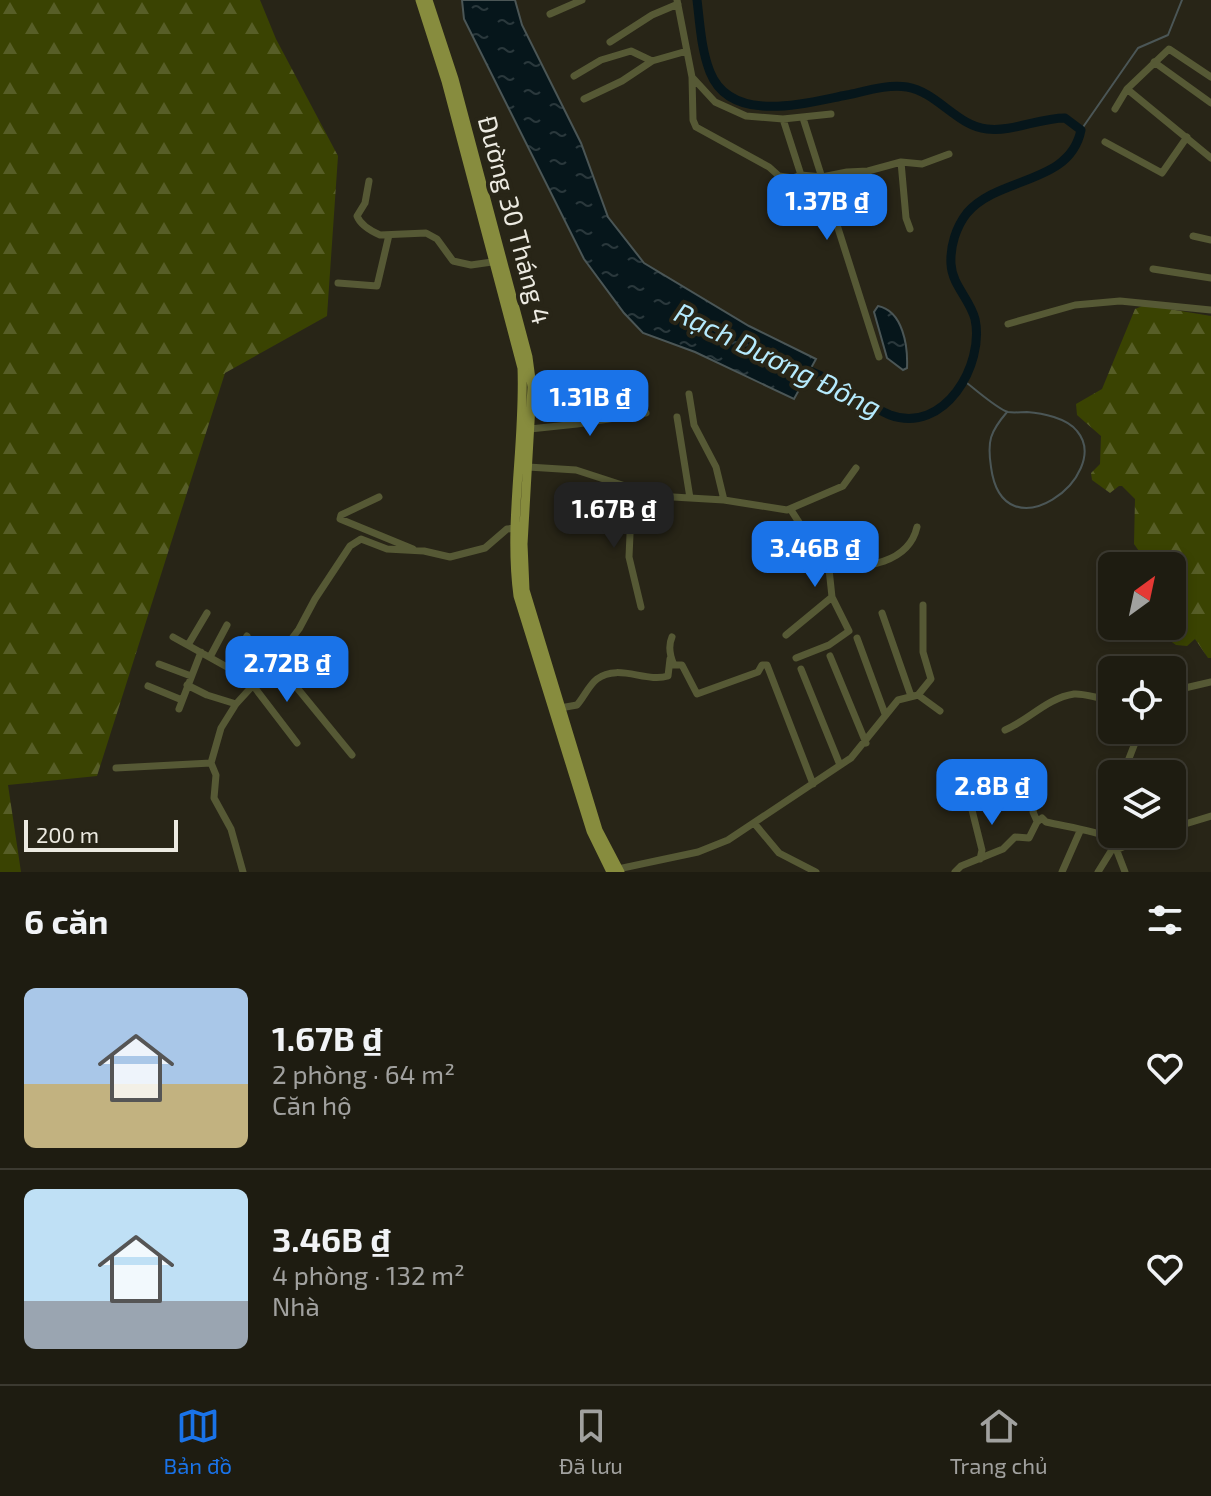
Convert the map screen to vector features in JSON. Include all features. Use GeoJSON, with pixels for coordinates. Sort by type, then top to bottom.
{"type":"FeatureCollection","features":[{"type":"Feature","properties":{"kind":"main road","name":"Đường 30 Tháng 4"},"geometry":{"type":"LineString","coordinates":[[420,0],[450,80]]}},
{"type":"Feature","properties":{"kind":"main road","name":"Đường 30 Tháng 4"},"geometry":{"type":"LineString","coordinates":[[428,0],[532,387],[530,429],[516,528],[515,574],[591,831],[615,871]]}},
{"type":"Feature","properties":{"kind":"main road","name":"Đường 30 Tháng 4"},"geometry":{"type":"LineString","coordinates":[[481,198],[492,262],[516,326],[522,368],[523,567],[527,615]]}},
{"type":"Feature","properties":{"kind":"main road","name":"Đường 30 Tháng 4"},"geometry":{"type":"LineString","coordinates":[[549,684],[615,871]]}},
{"type":"Feature","properties":{"kind":"street"},"geometry":{"type":"LineString","coordinates":[[550,14],[582,0]]}},
{"type":"Feature","properties":{"kind":"street"},"geometry":{"type":"LineString","coordinates":[[610,42],[652,15],[678,5],[692,77],[693,120],[696,127],[769,167],[779,176],[822,177],[868,171],[901,162],[922,164],[949,154]]}},
{"type":"Feature","properties":{"kind":"street"},"geometry":{"type":"LineString","coordinates":[[1115,109],[1127,89],[1167,51],[1172,50],[1211,77]]}},
{"type":"Feature","properties":{"kind":"street"},"geometry":{"type":"LineString","coordinates":[[574,76],[601,60],[631,51],[652,61]]}},
{"type":"Feature","properties":{"kind":"street"},"geometry":{"type":"LineString","coordinates":[[584,99],[622,81],[652,61],[687,51]]}},
{"type":"Feature","properties":{"kind":"street"},"geometry":{"type":"LineString","coordinates":[[1154,62],[1211,102]]}},
{"type":"Feature","properties":{"kind":"street"},"geometry":{"type":"LineString","coordinates":[[692,77],[710,97],[746,116],[783,119],[831,114]]}},
{"type":"Feature","properties":{"kind":"street"},"geometry":{"type":"LineString","coordinates":[[1127,89],[1211,158]]}},
{"type":"Feature","properties":{"kind":"street"},"geometry":{"type":"LineString","coordinates":[[803,118],[879,357]]}},
{"type":"Feature","properties":{"kind":"street"},"geometry":{"type":"LineString","coordinates":[[783,119],[801,175]]}},
{"type":"Feature","properties":{"kind":"street"},"geometry":{"type":"LineString","coordinates":[[1105,142],[1162,173],[1187,137]]}},
{"type":"Feature","properties":{"kind":"street"},"geometry":{"type":"LineString","coordinates":[[901,162],[906,218],[910,229]]}},
{"type":"Feature","properties":{"kind":"street"},"geometry":{"type":"LineString","coordinates":[[369,181],[365,203],[358,218],[374,232],[389,235],[426,233],[437,239],[453,261],[471,265],[492,262]]}},
{"type":"Feature","properties":{"kind":"street"},"geometry":{"type":"LineString","coordinates":[[338,283],[377,286],[389,235]]}},
{"type":"Feature","properties":{"kind":"street"},"geometry":{"type":"LineString","coordinates":[[1193,236],[1211,240]]}},
{"type":"Feature","properties":{"kind":"street"},"geometry":{"type":"LineString","coordinates":[[1153,269],[1211,278]]}},
{"type":"Feature","properties":{"kind":"street"},"geometry":{"type":"LineString","coordinates":[[1008,324],[1075,305],[1120,301],[1211,310]]}},
{"type":"Feature","properties":{"kind":"street"},"geometry":{"type":"LineString","coordinates":[[689,394],[694,425],[716,467],[724,500]]}},
{"type":"Feature","properties":{"kind":"street"},"geometry":{"type":"LineString","coordinates":[[530,429],[646,413]]}},
{"type":"Feature","properties":{"kind":"street"},"geometry":{"type":"LineString","coordinates":[[677,417],[690,498]]}},
{"type":"Feature","properties":{"kind":"street"},"geometry":{"type":"LineString","coordinates":[[524,466],[576,470],[656,496],[724,500],[791,510],[843,486],[856,468]]}},
{"type":"Feature","properties":{"kind":"street"},"geometry":{"type":"LineString","coordinates":[[632,489],[629,557],[641,607]]}},
{"type":"Feature","properties":{"kind":"street"},"geometry":{"type":"LineString","coordinates":[[379,497],[341,515],[340,519],[415,551]]}},
{"type":"Feature","properties":{"kind":"street"},"geometry":{"type":"LineString","coordinates":[[791,510],[829,569],[832,597],[849,629],[848,633],[826,647],[796,658]]}},
{"type":"Feature","properties":{"kind":"street"},"geometry":{"type":"LineString","coordinates":[[829,569],[878,565],[912,542],[917,527]]}},
{"type":"Feature","properties":{"kind":"street"},"geometry":{"type":"LineString","coordinates":[[243,872],[231,829],[214,798],[216,775],[211,763],[221,728],[236,704],[275,661],[354,542],[365,540],[387,549],[457,556],[485,548],[507,529],[516,528]]}},
{"type":"Feature","properties":{"kind":"street"},"geometry":{"type":"LineString","coordinates":[[807,538],[845,531]]}},
{"type":"Feature","properties":{"kind":"street"},"geometry":{"type":"LineString","coordinates":[[786,635],[832,597]]}},
{"type":"Feature","properties":{"kind":"street"},"geometry":{"type":"LineString","coordinates":[[615,871],[712,848],[813,784],[866,743],[898,700],[915,696],[931,679],[923,652],[923,605]]}},
{"type":"Feature","properties":{"kind":"street"},"geometry":{"type":"LineString","coordinates":[[188,645],[207,613]]}},
{"type":"Feature","properties":{"kind":"street"},"geometry":{"type":"LineString","coordinates":[[882,613],[915,696],[940,711]]}},
{"type":"Feature","properties":{"kind":"street"},"geometry":{"type":"LineString","coordinates":[[210,657],[227,625]]}},
{"type":"Feature","properties":{"kind":"street"},"geometry":{"type":"LineString","coordinates":[[230,668],[247,636]]}},
{"type":"Feature","properties":{"kind":"street"},"geometry":{"type":"LineString","coordinates":[[173,637],[253,683],[297,743]]}},
{"type":"Feature","properties":{"kind":"street"},"geometry":{"type":"LineString","coordinates":[[672,637],[669,647],[674,665],[682,665],[686,669],[697,694],[758,672],[762,665],[767,665],[813,784]]}},
{"type":"Feature","properties":{"kind":"street"},"geometry":{"type":"LineString","coordinates":[[857,638],[885,714]]}},
{"type":"Feature","properties":{"kind":"street"},"geometry":{"type":"LineString","coordinates":[[179,709],[201,652]]}},
{"type":"Feature","properties":{"kind":"street"},"geometry":{"type":"LineString","coordinates":[[830,656],[866,743]]}},
{"type":"Feature","properties":{"kind":"street"},"geometry":{"type":"LineString","coordinates":[[560,708],[577,705],[595,681],[609,674],[636,674],[653,680],[668,676],[671,658]]}},
{"type":"Feature","properties":{"kind":"street"},"geometry":{"type":"LineString","coordinates":[[275,661],[352,755]]}},
{"type":"Feature","properties":{"kind":"street"},"geometry":{"type":"LineString","coordinates":[[159,664],[191,676]]}},
{"type":"Feature","properties":{"kind":"street"},"geometry":{"type":"LineString","coordinates":[[801,669],[840,765]]}},
{"type":"Feature","properties":{"kind":"street"},"geometry":{"type":"LineString","coordinates":[[1186,688],[1210,682]]}},
{"type":"Feature","properties":{"kind":"street"},"geometry":{"type":"LineString","coordinates":[[187,685],[236,704]]}},
{"type":"Feature","properties":{"kind":"street"},"geometry":{"type":"LineString","coordinates":[[148,686],[182,700]]}},
{"type":"Feature","properties":{"kind":"street"},"geometry":{"type":"LineString","coordinates":[[1005,730],[1043,707],[1074,694],[1098,699]]}},
{"type":"Feature","properties":{"kind":"street"},"geometry":{"type":"LineString","coordinates":[[116,768],[211,763]]}},
{"type":"Feature","properties":{"kind":"street"},"geometry":{"type":"LineString","coordinates":[[1037,821],[1033,812],[1038,789]]}},
{"type":"Feature","properties":{"kind":"street"},"geometry":{"type":"LineString","coordinates":[[968,794],[982,850],[980,859]]}},
{"type":"Feature","properties":{"kind":"street"},"geometry":{"type":"LineString","coordinates":[[1186,824],[1211,816]]}},
{"type":"Feature","properties":{"kind":"street"},"geometry":{"type":"LineString","coordinates":[[955,872],[961,866],[1003,849],[1015,837],[1029,838],[1037,821],[1042,818],[1046,822],[1098,834]]}},
{"type":"Feature","properties":{"kind":"street"},"geometry":{"type":"LineString","coordinates":[[754,823],[779,853],[816,872]]}},
{"type":"Feature","properties":{"kind":"street"},"geometry":{"type":"LineString","coordinates":[[1062,872],[1080,831]]}},
{"type":"Feature","properties":{"kind":"street"},"geometry":{"type":"LineString","coordinates":[[1098,872],[1110,848]]}},
{"type":"Feature","properties":{"kind":"street"},"geometry":{"type":"LineString","coordinates":[[1116,848],[1125,872]]}},
{"type":"Feature","properties":{"kind":"green space"},"geometry":{"type":"Polygon","coordinates":[[[0,0],[260,0],[276,39],[338,156],[327,316],[225,373],[97,776],[8,785],[21,872],[0,872],[0,0]]]}},
{"type":"Feature","properties":{"kind":"green space"},"geometry":{"type":"Polygon","coordinates":[[[1145,305],[1211,316],[1211,658],[1195,639],[1187,646],[1176,645],[1169,640],[1186,640],[1186,552],[1140,552],[1134,544],[1135,499],[1122,486],[1110,493],[1092,480],[1091,473],[1100,464],[1101,436],[1077,415],[1076,404],[1102,389],[1135,309],[1145,305]]]}},
{"type":"Feature","properties":{"kind":"water"},"geometry":{"type":"Polygon","coordinates":[[[462,0],[515,0],[522,25],[581,143],[608,217],[644,263],[749,326],[816,359],[794,399],[695,352],[643,333],[624,313],[584,259],[464,19],[462,0]]]}},
{"type":"Feature","properties":{"kind":"water"},"geometry":{"type":"Polygon","coordinates":[[[878,306],[893,315],[902,331],[907,359],[907,368],[903,370],[887,358],[874,312],[878,306]]]}},
{"type":"Feature","properties":{"kind":"waterway","name":"Rạch Dương Đông"},"geometry":{"type":"LineString","coordinates":[[697,0],[710,72],[720,89],[734,99],[752,105],[791,105],[899,86],[928,95],[976,127],[1006,129],[1065,118],[1081,130],[1074,148],[1063,161],[1048,171],[980,201],[960,224],[954,237],[952,272],[973,312],[976,337],[974,356],[967,375],[943,406],[927,415],[910,419],[890,415],[838,384],[799,366]]}},
{"type":"Feature","properties":{"kind":"waterway"},"geometry":{"type":"LineString","coordinates":[[1081,130],[1138,48],[1168,35],[1182,0]]}},
{"type":"Feature","properties":{"kind":"waterway"},"geometry":{"type":"LineString","coordinates":[[963,380],[1003,410],[1054,417],[1077,431],[1084,449],[1081,468],[1069,486],[1052,500],[1033,507],[1015,506],[1000,493],[989,450],[991,437],[1007,412]]}}]}
